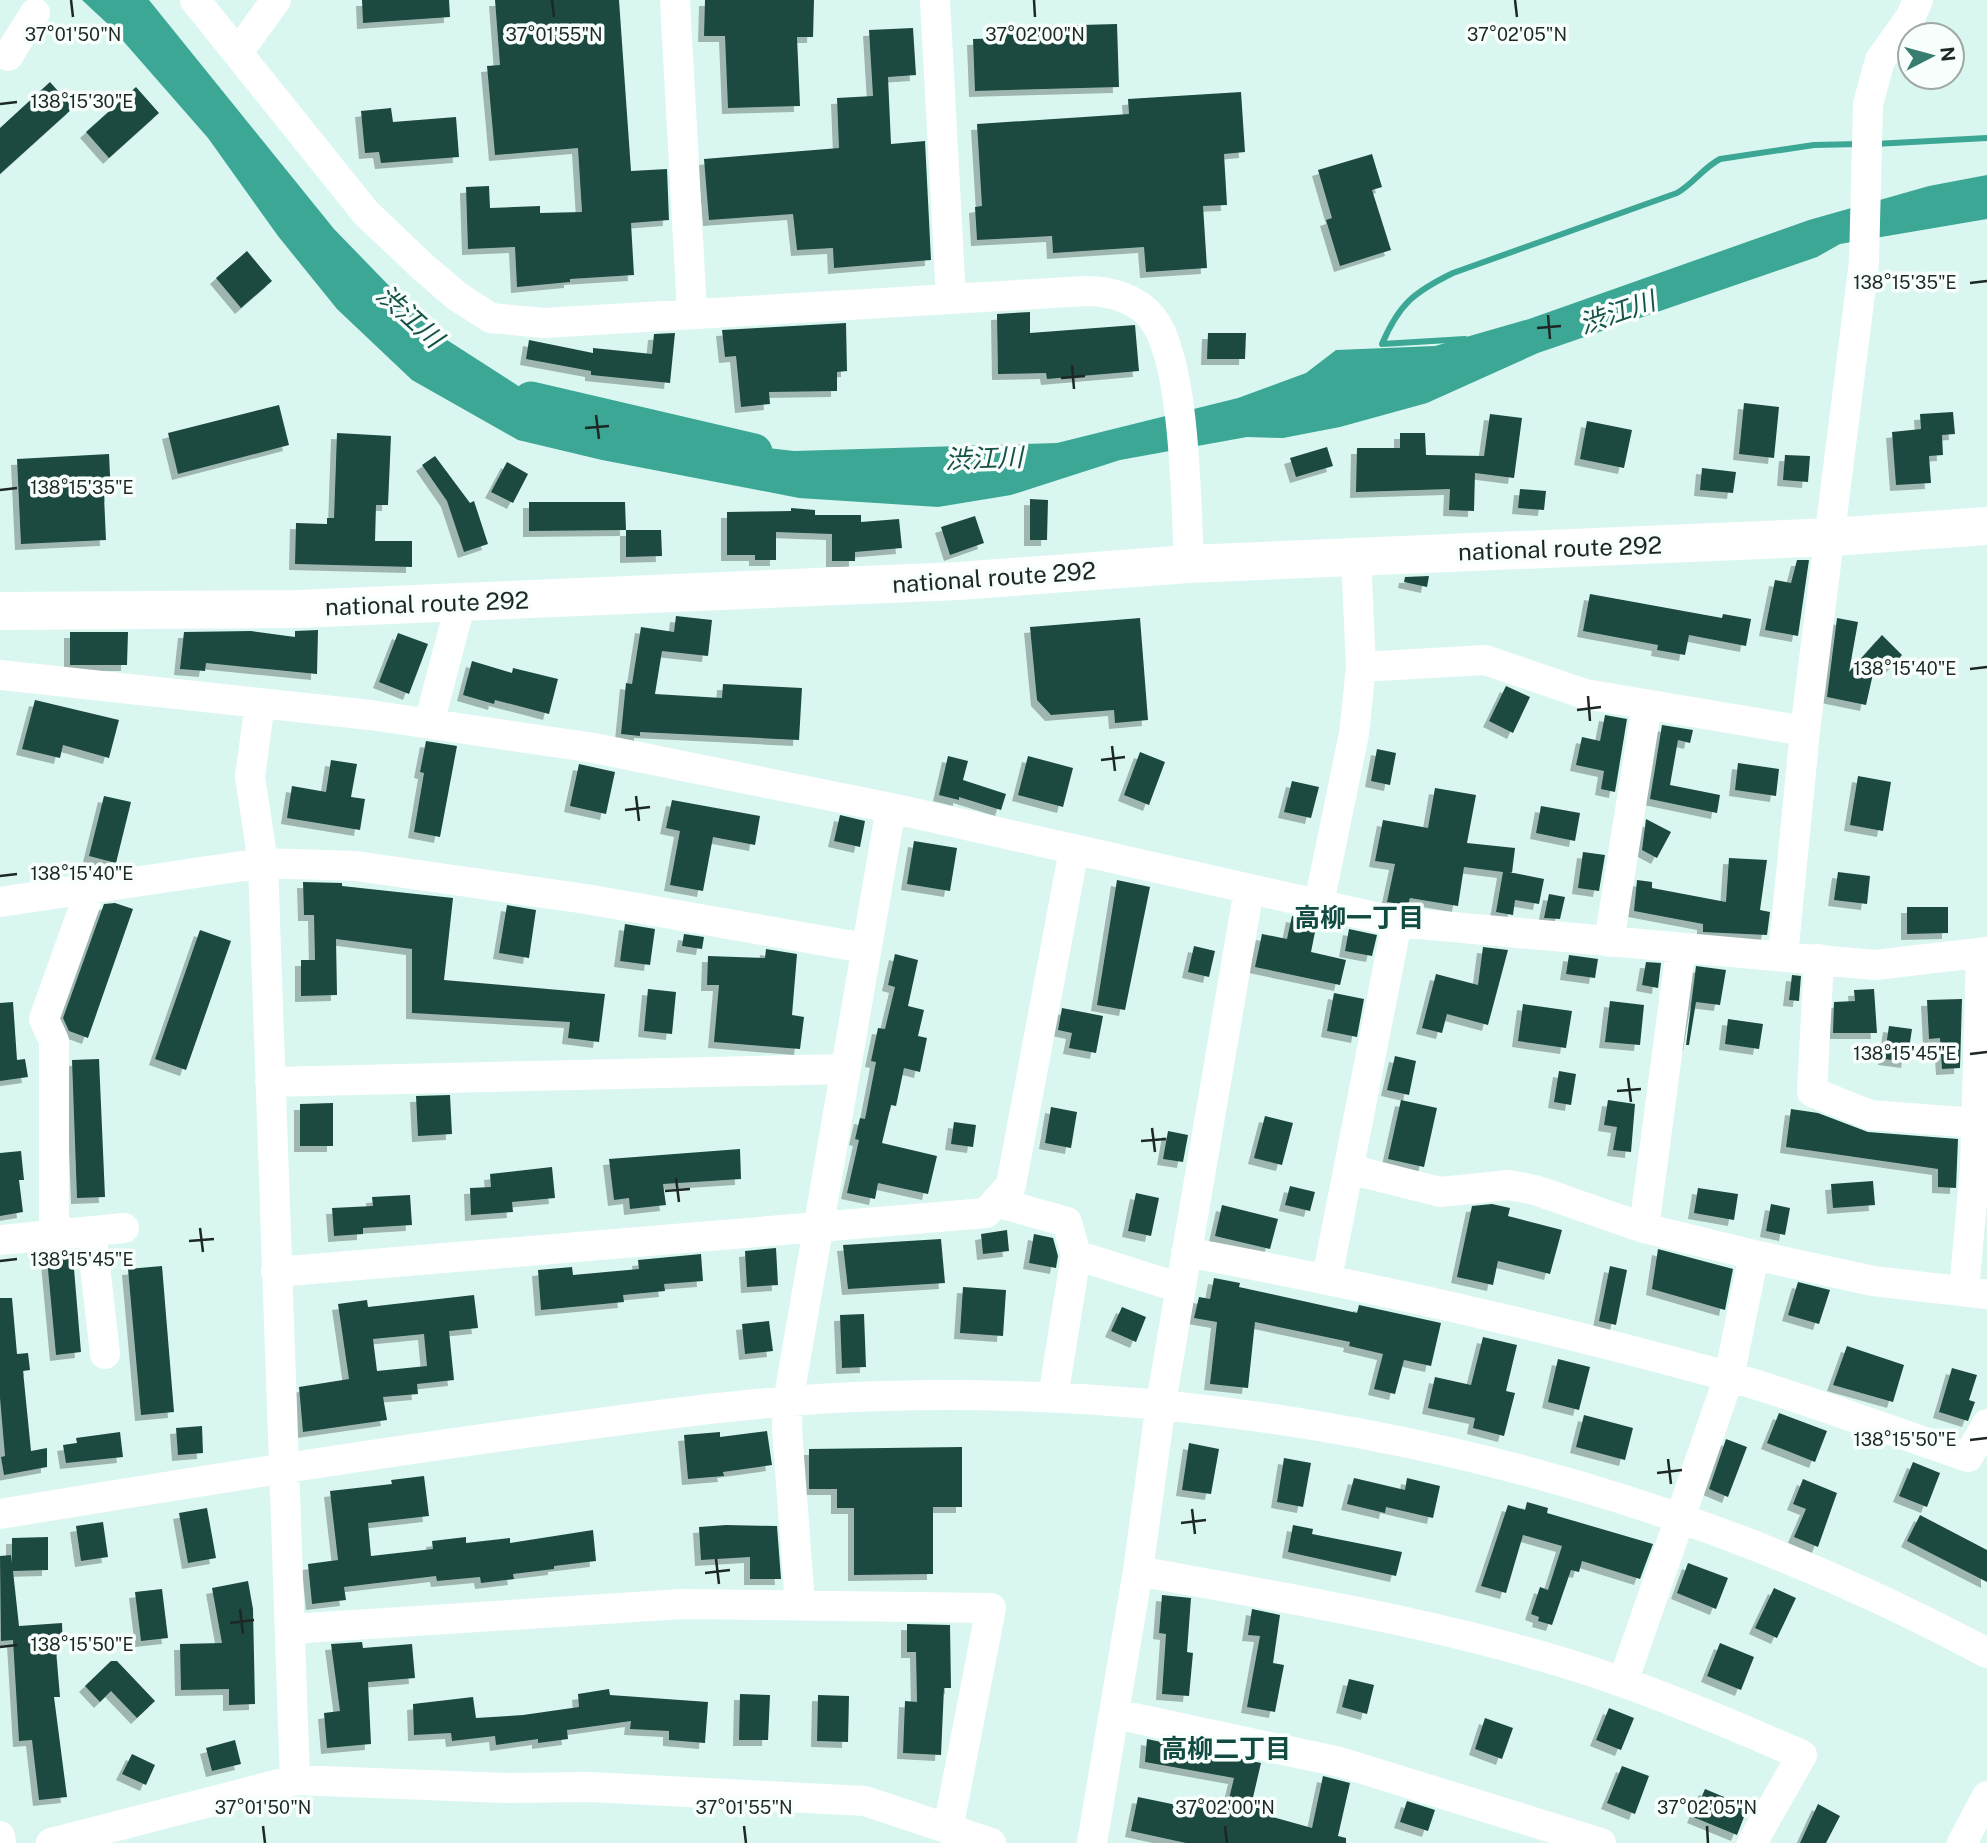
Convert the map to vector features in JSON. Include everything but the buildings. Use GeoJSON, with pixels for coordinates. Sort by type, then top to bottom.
{"type":"FeatureCollection","features":[{"type":"Feature","properties":{"kind":"highway","name":"national route 292"},"geometry":{"type":"LineString","coordinates":[[0,611],[299,608],[959,581],[1189,564],[1832,537],[1987,526]]}},
{"type":"Feature","properties":{"kind":"street"},"geometry":{"type":"LineString","coordinates":[[195,0],[239,51],[366,213],[458,297],[491,317],[544,323],[1086,290],[1124,297],[1154,320],[1166,345],[1176,390],[1189,564]]}},
{"type":"Feature","properties":{"kind":"street"},"geometry":{"type":"LineString","coordinates":[[239,51],[276,0]]}},
{"type":"Feature","properties":{"kind":"street"},"geometry":{"type":"LineString","coordinates":[[675,0],[692,312]]}},
{"type":"Feature","properties":{"kind":"street"},"geometry":{"type":"LineString","coordinates":[[935,0],[951,298]]}},
{"type":"Feature","properties":{"kind":"street"},"geometry":{"type":"LineString","coordinates":[[1783,956],[1805,731],[1832,537],[1864,261],[1868,104],[1880,60],[1910,18],[1918,0]]}},
{"type":"Feature","properties":{"kind":"street"},"geometry":{"type":"LineString","coordinates":[[12,59],[35,13]]}},
{"type":"Feature","properties":{"kind":"street"},"geometry":{"type":"LineString","coordinates":[[1319,903],[1354,734],[1361,667],[1356,556]]}},
{"type":"Feature","properties":{"kind":"street"},"geometry":{"type":"LineString","coordinates":[[429,723],[461,602]]}},
{"type":"Feature","properties":{"kind":"street"},"geometry":{"type":"LineString","coordinates":[[1361,667],[1485,660],[1584,694],[1805,731]]}},
{"type":"Feature","properties":{"kind":"street"},"geometry":{"type":"LineString","coordinates":[[0,675],[429,723],[594,748],[891,808],[1397,922],[1875,965],[1984,954],[1976,1123],[1976,1292],[1873,1281],[1754,1255],[1644,1228],[1535,1190],[1509,1185],[1440,1192],[1349,1169]]}},
{"type":"Feature","properties":{"kind":"street"},"geometry":{"type":"LineString","coordinates":[[260,703],[250,777],[262,863],[295,1780]]}},
{"type":"Feature","properties":{"kind":"street"},"geometry":{"type":"LineString","coordinates":[[1609,942],[1647,705]]}},
{"type":"Feature","properties":{"kind":"street"},"geometry":{"type":"LineString","coordinates":[[800,1605],[787,1429],[788,1402],[891,808]]}},
{"type":"Feature","properties":{"kind":"street"},"geometry":{"type":"LineString","coordinates":[[276,1272],[986,1213],[1011,1185],[1074,850]]}},
{"type":"Feature","properties":{"kind":"street"},"geometry":{"type":"LineString","coordinates":[[0,902],[262,863],[356,866],[586,900],[865,948]]}},
{"type":"Feature","properties":{"kind":"street"},"geometry":{"type":"LineString","coordinates":[[54,1234],[54,1041],[44,1019],[91,888]]}},
{"type":"Feature","properties":{"kind":"street"},"geometry":{"type":"LineString","coordinates":[[1092,1843],[1138,1571],[1160,1403],[1249,889]]}},
{"type":"Feature","properties":{"kind":"street"},"geometry":{"type":"LineString","coordinates":[[1327,1278],[1397,922]]}},
{"type":"Feature","properties":{"kind":"street"},"geometry":{"type":"LineString","coordinates":[[1644,1228],[1681,948]]}},
{"type":"Feature","properties":{"kind":"street"},"geometry":{"type":"LineString","coordinates":[[1819,959],[1812,1092],[1870,1115],[1976,1123]]}},
{"type":"Feature","properties":{"kind":"street"},"geometry":{"type":"LineString","coordinates":[[270,1082],[845,1069]]}},
{"type":"Feature","properties":{"kind":"street"},"geometry":{"type":"LineString","coordinates":[[996,1202],[1067,1222],[1076,1255],[1053,1398]]}},
{"type":"Feature","properties":{"kind":"street"},"geometry":{"type":"LineString","coordinates":[[0,1240],[124,1228]]}},
{"type":"Feature","properties":{"kind":"street"},"geometry":{"type":"LineString","coordinates":[[91,1231],[105,1354]]}},
{"type":"Feature","properties":{"kind":"street"},"geometry":{"type":"LineString","coordinates":[[1186,1252],[1327,1278],[1512,1321],[1729,1377],[1968,1457],[1987,1424]]}},
{"type":"Feature","properties":{"kind":"street"},"geometry":{"type":"LineString","coordinates":[[1076,1255],[1180,1288]]}},
{"type":"Feature","properties":{"kind":"street"},"geometry":{"type":"LineString","coordinates":[[1623,1682],[1729,1377],[1754,1255]]}},
{"type":"Feature","properties":{"kind":"street"},"geometry":{"type":"LineString","coordinates":[[0,1514],[282,1466],[583,1425],[788,1402],[881,1396],[1053,1398],[1160,1403],[1289,1419],[1539,1475],[1680,1518],[1899,1605],[1987,1653]]}},
{"type":"Feature","properties":{"kind":"street"},"geometry":{"type":"LineString","coordinates":[[1138,1571],[1322,1605],[1480,1640],[1623,1682],[1802,1755],[1752,1843]]}},
{"type":"Feature","properties":{"kind":"street"},"geometry":{"type":"LineString","coordinates":[[290,1629],[682,1604],[991,1608],[947,1829]]}},
{"type":"Feature","properties":{"kind":"street"},"geometry":{"type":"LineString","coordinates":[[1115,1714],[1340,1762],[1601,1843]]}},
{"type":"Feature","properties":{"kind":"street"},"geometry":{"type":"LineString","coordinates":[[51,1843],[295,1780],[506,1788],[590,1787],[865,1801],[991,1843]]}},
{"type":"Feature","properties":{"kind":"street"},"geometry":{"type":"LineString","coordinates":[[1962,1843],[1987,1796]]}},
{"type":"Feature","properties":{"kind":"street"},"geometry":{"type":"LineString","coordinates":[[0,1836],[1,1843]]}},
{"type":"Feature","properties":{"kind":"water"},"geometry":{"type":"Polygon","coordinates":[[[82,0],[149,0],[334,229],[433,331],[523,389],[637,433],[794,451],[1057,443],[1238,398],[1306,373],[1336,350],[1435,346],[1529,319],[1809,220],[1929,186],[1987,175],[1987,219],[1840,244],[1817,257],[1538,353],[1427,403],[1340,427],[1283,438],[1247,437],[1120,460],[1011,495],[938,507],[799,498],[602,460],[518,440],[412,380],[337,309],[278,236],[208,138],[110,26],[82,0]]]}},
{"type":"Feature","properties":{"kind":"waterway"},"geometry":{"type":"LineString","coordinates":[[1874,144],[1987,138]]}},
{"type":"Feature","properties":{"kind":"waterway"},"geometry":{"type":"LineString","coordinates":[[1465,339],[1382,344],[1388,330],[1409,301],[1439,280],[1677,193],[1720,159],[1814,145],[1860,144]]}},
{"type":"Feature","properties":{"kind":"waterway","name":"渋江川"},"geometry":{"type":"LineString","coordinates":[[531,400],[754,452]]}},
{"type":"Feature","properties":{"kind":"district","name":"高柳一丁目"},"geometry":{"type":"Point","coordinates":[1359,917]}},
{"type":"Feature","properties":{"kind":"district","name":"高柳二丁目"},"geometry":{"type":"Point","coordinates":[1226,1748]}}]}
